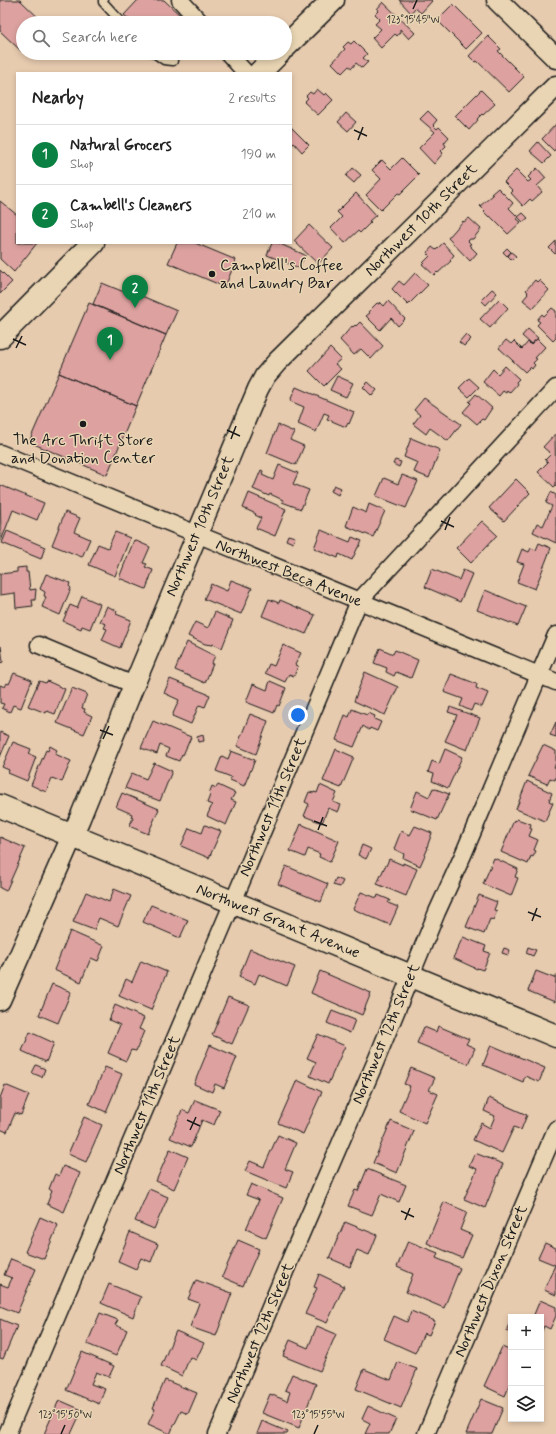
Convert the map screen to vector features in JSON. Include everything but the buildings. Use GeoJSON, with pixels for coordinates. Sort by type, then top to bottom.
{"type":"FeatureCollection","features":[{"type":"Feature","properties":{"kind":"main road"},"geometry":{"type":"LineString","coordinates":[[292,40],[333,0]]}},
{"type":"Feature","properties":{"kind":"main road"},"geometry":{"type":"LineString","coordinates":[[260,72],[272,60]]}},
{"type":"Feature","properties":{"kind":"main road"},"geometry":{"type":"LineString","coordinates":[[0,337],[92,244]]}},
{"type":"Feature","properties":{"kind":"main road","name":"Northwest Grant Avenue"},"geometry":{"type":"LineString","coordinates":[[0,806],[556,1036]]}},
{"type":"Feature","properties":{"kind":"street"},"geometry":{"type":"LineString","coordinates":[[180,0],[195,16]]}},
{"type":"Feature","properties":{"kind":"street"},"geometry":{"type":"LineString","coordinates":[[497,0],[556,58]]}},
{"type":"Feature","properties":{"kind":"street"},"geometry":{"type":"LineString","coordinates":[[234,60],[245,72]]}},
{"type":"Feature","properties":{"kind":"street","name":"Northwest 10th Street"},"geometry":{"type":"LineString","coordinates":[[0,1000],[72,836],[258,389],[270,369],[556,86]]}},
{"type":"Feature","properties":{"kind":"street","name":"Northwest 11th Street"},"geometry":{"type":"LineString","coordinates":[[7,1434],[359,602],[556,388]]}},
{"type":"Feature","properties":{"kind":"street","name":"Northwest Beca Avenue"},"geometry":{"type":"LineString","coordinates":[[0,454],[556,682]]}},
{"type":"Feature","properties":{"kind":"street","name":"Northwest 12th Street"},"geometry":{"type":"LineString","coordinates":[[217,1434],[556,635]]}},
{"type":"Feature","properties":{"kind":"street"},"geometry":{"type":"LineString","coordinates":[[39,645],[134,685]]}},
{"type":"Feature","properties":{"kind":"street","name":"Northwest Dixon Street"},"geometry":{"type":"LineString","coordinates":[[426,1434],[556,1129]]}},
{"type":"Feature","properties":{"kind":"lane"},"geometry":{"type":"LineString","coordinates":[[103,0],[103,2],[116,16]]}},
{"type":"Feature","properties":{"kind":"lane"},"geometry":{"type":"LineString","coordinates":[[164,60],[173,61]]}},
{"type":"Feature","properties":{"kind":"place","name":"Campbell's Coffee and Laundry Bar"},"geometry":{"type":"Point","coordinates":[212,274]}},
{"type":"Feature","properties":{"kind":"place","name":"Cambell's Cleaners"},"geometry":{"type":"Point","coordinates":[135,308]}},
{"type":"Feature","properties":{"kind":"place","name":"Natural Grocers"},"geometry":{"type":"Point","coordinates":[110,360]}},
{"type":"Feature","properties":{"kind":"place","name":"The Arc Thrift Store and Donation Center"},"geometry":{"type":"Point","coordinates":[83,424]}}]}
